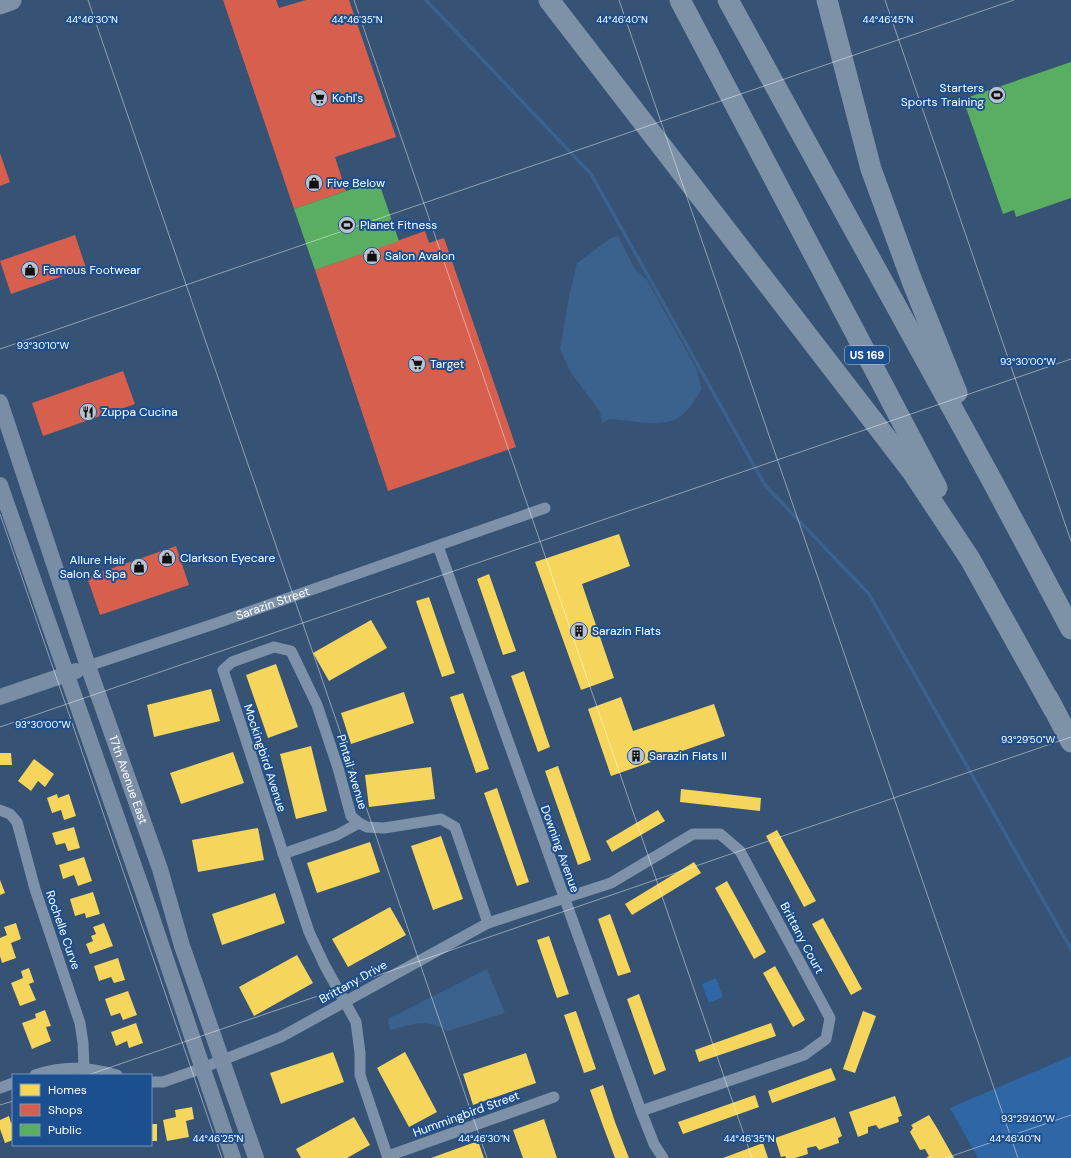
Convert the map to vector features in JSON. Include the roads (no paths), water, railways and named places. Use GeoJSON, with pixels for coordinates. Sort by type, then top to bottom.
{"type":"FeatureCollection","features":[{"type":"Feature","properties":{"kind":"highway"},"geometry":{"type":"LineString","coordinates":[[0,4],[11,0]]}},
{"type":"Feature","properties":{"kind":"highway"},"geometry":{"type":"LineString","coordinates":[[549,0],[911,470],[970,559],[1054,710]]}},
{"type":"Feature","properties":{"kind":"highway","name":"US 169"},"geometry":{"type":"LineString","coordinates":[[680,0],[1071,742]]}},
{"type":"Feature","properties":{"kind":"highway"},"geometry":{"type":"LineString","coordinates":[[728,0],[990,475],[1071,630]]}},
{"type":"Feature","properties":{"kind":"highway"},"geometry":{"type":"LineString","coordinates":[[827,0],[871,169],[912,281],[990,475]]}},
{"type":"Feature","properties":{"kind":"street","name":"17th Avenue East"},"geometry":{"type":"LineString","coordinates":[[0,402],[88,666],[160,869],[182,946],[256,1158]]}},
{"type":"Feature","properties":{"kind":"street"},"geometry":{"type":"LineString","coordinates":[[0,434],[13,471],[37,513]]}},
{"type":"Feature","properties":{"kind":"street","name":"17th Avenue East"},"geometry":{"type":"LineString","coordinates":[[0,485],[67,674],[234,1158]]}},
{"type":"Feature","properties":{"kind":"street","name":"Sarazin Street"},"geometry":{"type":"LineString","coordinates":[[0,698],[88,666],[545,508]]}},
{"type":"Feature","properties":{"kind":"street","name":"Downing Avenue"},"geometry":{"type":"LineString","coordinates":[[438,546],[641,1111],[654,1144],[663,1158]]}},
{"type":"Feature","properties":{"kind":"street","name":"Mockingbird Avenue"},"geometry":{"type":"LineString","coordinates":[[291,651],[274,648],[232,662],[222,670],[309,932],[325,966],[356,1022],[360,1052],[360,1075],[388,1157]]}},
{"type":"Feature","properties":{"kind":"street","name":"Pintail Avenue"},"geometry":{"type":"LineString","coordinates":[[291,651],[317,705],[338,768],[351,816],[359,823],[367,827],[384,828],[441,819],[455,827],[488,923]]}},
{"type":"Feature","properties":{"kind":"street","name":"Rochelle Curve"},"geometry":{"type":"LineString","coordinates":[[0,810],[10,814],[17,822],[29,870],[80,1023],[83,1043],[84,1068]]}},
{"type":"Feature","properties":{"kind":"street"},"geometry":{"type":"LineString","coordinates":[[283,854],[336,835],[359,823]]}},
{"type":"Feature","properties":{"kind":"street","name":"Brittany Court"},"geometry":{"type":"LineString","coordinates":[[565,899],[611,883],[693,834],[720,834],[740,851],[830,1018],[826,1039],[804,1055],[641,1111]]}},
{"type":"Feature","properties":{"kind":"street","name":"Brittany Drive"},"geometry":{"type":"LineString","coordinates":[[152,1082],[163,1082],[222,1061],[281,1037],[488,923],[565,899]]}},
{"type":"Feature","properties":{"kind":"street"},"geometry":{"type":"LineString","coordinates":[[38,1074],[54,1069],[68,1067],[84,1068],[112,1074]]}},
{"type":"Feature","properties":{"kind":"street"},"geometry":{"type":"LineString","coordinates":[[0,1088],[12,1083]]}},
{"type":"Feature","properties":{"kind":"street","name":"Hummingbird Street"},"geometry":{"type":"LineString","coordinates":[[388,1157],[554,1097]]}},
{"type":"Feature","properties":{"kind":"waterway"},"geometry":{"type":"LineString","coordinates":[[426,0],[591,174],[765,485],[869,594],[1071,949]]}},
{"type":"Feature","properties":{"kind":"place","name":"Starters Sports Training"},"geometry":{"type":"Point","coordinates":[997,95]}},
{"type":"Feature","properties":{"kind":"place","name":"Kohl's"},"geometry":{"type":"Point","coordinates":[319,98]}},
{"type":"Feature","properties":{"kind":"place","name":"Five Below"},"geometry":{"type":"Point","coordinates":[314,183]}},
{"type":"Feature","properties":{"kind":"place","name":"Planet Fitness"},"geometry":{"type":"Point","coordinates":[347,225]}},
{"type":"Feature","properties":{"kind":"place","name":"Salon Avalon"},"geometry":{"type":"Point","coordinates":[372,256]}},
{"type":"Feature","properties":{"kind":"place","name":"Famous Footwear"},"geometry":{"type":"Point","coordinates":[30,270]}},
{"type":"Feature","properties":{"kind":"place","name":"Target"},"geometry":{"type":"Point","coordinates":[417,364]}},
{"type":"Feature","properties":{"kind":"place","name":"Zuppa Cucina"},"geometry":{"type":"Point","coordinates":[88,412]}},
{"type":"Feature","properties":{"kind":"place","name":"Clarkson Eyecare"},"geometry":{"type":"Point","coordinates":[167,558]}},
{"type":"Feature","properties":{"kind":"place","name":"Allure Hair Salon & Spa"},"geometry":{"type":"Point","coordinates":[139,567]}},
{"type":"Feature","properties":{"kind":"place","name":"Sarazin Flats"},"geometry":{"type":"Point","coordinates":[579,631]}},
{"type":"Feature","properties":{"kind":"place","name":"Sarazin Flats II"},"geometry":{"type":"Point","coordinates":[636,756]}}]}
